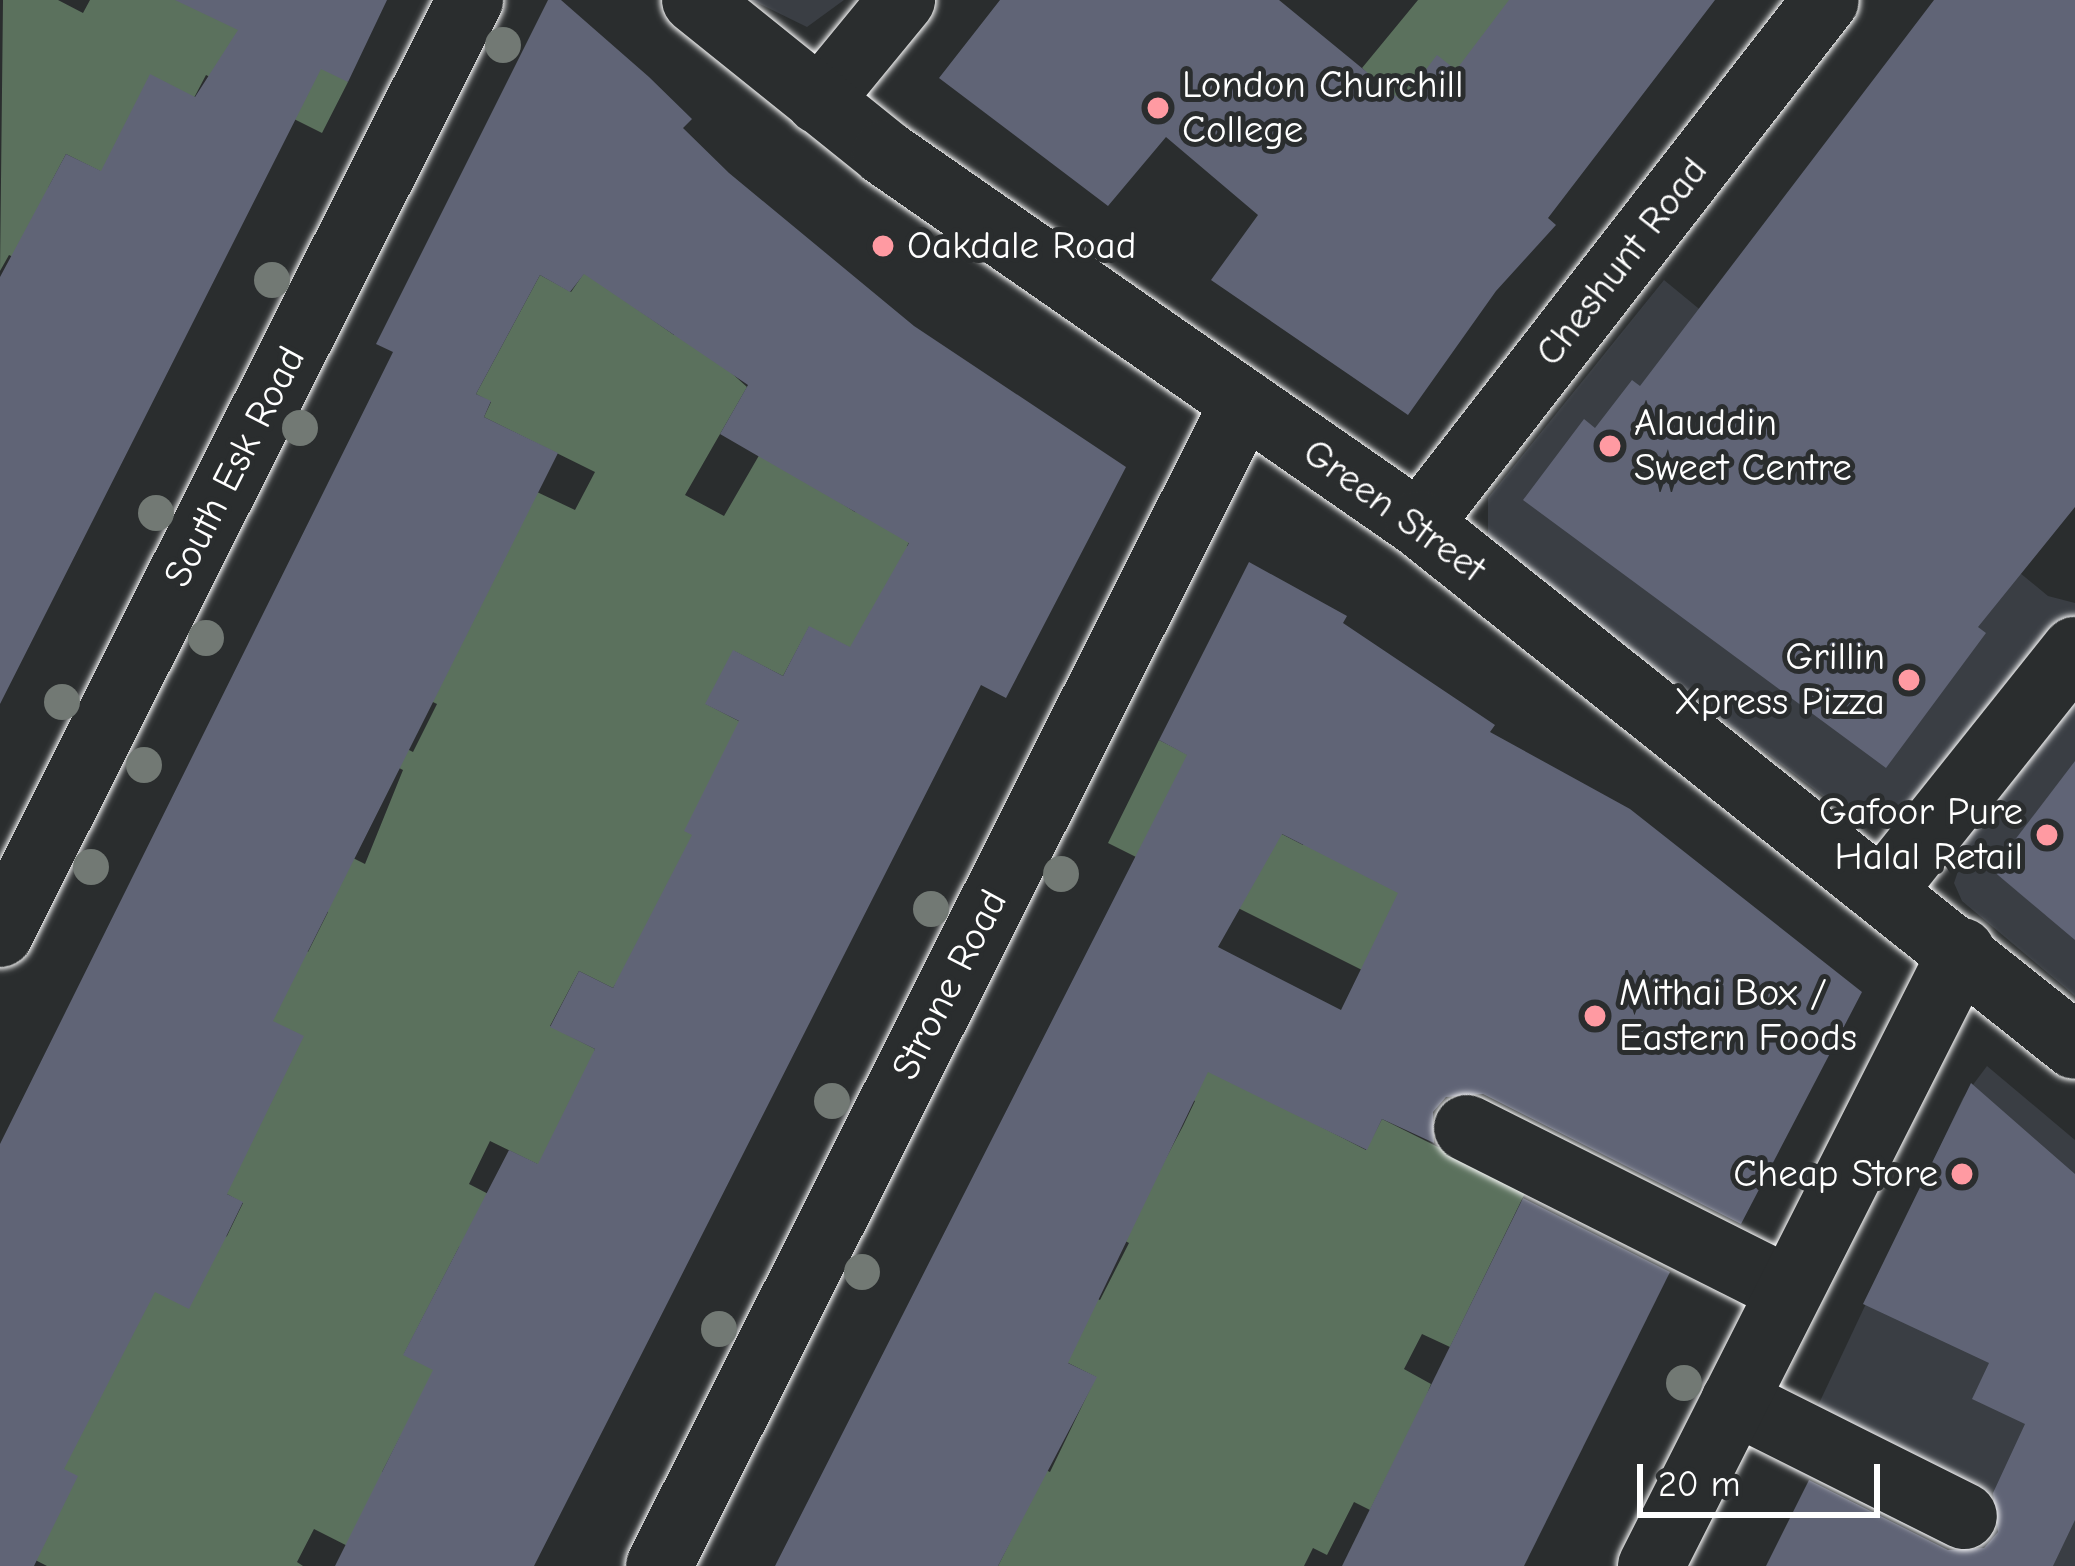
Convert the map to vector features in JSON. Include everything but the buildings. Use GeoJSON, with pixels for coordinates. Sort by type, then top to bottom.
{"type":"FeatureCollection","features":[{"type":"Feature","properties":{"kind":"street","name":"South Esk Road"},"geometry":{"type":"LineString","coordinates":[[0,934],[470,0]]}},
{"type":"Feature","properties":{"kind":"street","name":"Green Street"},"geometry":{"type":"LineString","coordinates":[[695,0],[819,100],[1419,524],[1962,951],[2075,1046]]}},
{"type":"Feature","properties":{"kind":"street"},"geometry":{"type":"LineString","coordinates":[[819,100],[902,0]]}},
{"type":"Feature","properties":{"kind":"street","name":"Cheshunt Road"},"geometry":{"type":"LineString","coordinates":[[1419,524],[1826,0]]}},
{"type":"Feature","properties":{"kind":"street","name":"Strone Road"},"geometry":{"type":"LineString","coordinates":[[658,1566],[1243,404]]}},
{"type":"Feature","properties":{"kind":"street"},"geometry":{"type":"LineString","coordinates":[[1884,889],[2075,650]]}},
{"type":"Feature","properties":{"kind":"street"},"geometry":{"type":"LineString","coordinates":[[1651,1566],[1962,951]]}},
{"type":"Feature","properties":{"kind":"street"},"geometry":{"type":"LineString","coordinates":[[1467,1128],[1789,1290]]}},
{"type":"Feature","properties":{"kind":"street"},"geometry":{"type":"LineString","coordinates":[[1734,1401],[1964,1516]]}},
{"type":"Feature","properties":{"kind":"shaded area"},"geometry":{"type":"Polygon","coordinates":[[[752,0],[844,0],[807,27],[752,0]]]}},
{"type":"Feature","properties":{"kind":"shaded area"},"geometry":{"type":"Polygon","coordinates":[[[1664,280],[2048,596],[2075,603],[2075,996],[1962,901],[1954,883],[1961,862],[1894,809],[1867,820],[1843,811],[1488,542],[1488,498],[1664,280]]]}},
{"type":"Feature","properties":{"kind":"shaded area"},"geometry":{"type":"Polygon","coordinates":[[[1987,1066],[2075,1140],[2075,1566],[1986,1566],[1789,1467],[1963,1098],[1987,1066]]]}},
{"type":"Feature","properties":{"kind":"green space"},"geometry":{"type":"Polygon","coordinates":[[[3,0],[58,0],[83,13],[90,0],[261,0],[348,82],[322,133],[206,75],[144,193],[66,154],[48,188],[88,294],[9,255],[0,271],[3,0]]]}},
{"type":"Feature","properties":{"kind":"green space"},"geometry":{"type":"Polygon","coordinates":[[[1418,0],[1509,0],[1558,51],[1404,101],[1272,193],[1369,75],[1362,68],[1418,0]]]}},
{"type":"Feature","properties":{"kind":"green space"},"geometry":{"type":"Polygon","coordinates":[[[593,260],[597,281],[674,335],[713,282],[717,360],[747,387],[685,495],[724,516],[761,452],[855,512],[923,518],[907,546],[921,550],[916,681],[809,627],[783,676],[734,651],[706,704],[752,728],[708,843],[613,988],[579,971],[550,1026],[595,1049],[566,1178],[490,1141],[469,1184],[504,1202],[459,1247],[404,1354],[464,1385],[400,1437],[382,1472],[387,1566],[314,1529],[297,1562],[303,1566],[47,1566],[0,1542],[0,1388],[227,1236],[243,1203],[227,1194],[239,1004],[227,912],[308,952],[328,912],[273,818],[365,864],[403,770],[328,732],[337,714],[413,752],[437,704],[398,685],[537,492],[575,510],[595,472],[484,417],[491,402],[476,394],[540,275],[571,292],[593,260]]]}},
{"type":"Feature","properties":{"kind":"green space"},"geometry":{"type":"Polygon","coordinates":[[[1159,740],[1194,758],[1247,816],[1303,845],[1319,811],[1404,866],[1436,1007],[1108,843],[1159,740]]]}},
{"type":"Feature","properties":{"kind":"green space"},"geometry":{"type":"Polygon","coordinates":[[[1170,1049],[1366,1150],[1382,1119],[1526,1191],[1450,1347],[1422,1334],[1404,1369],[1431,1384],[1424,1402],[1370,1510],[1354,1502],[1327,1555],[1313,1548],[1304,1566],[998,1566],[1017,1528],[1008,1453],[1050,1472],[1096,1377],[1023,1340],[1084,1293],[1100,1300],[1129,1243],[1085,1220],[1154,1181],[1183,1126],[1195,1101],[1155,1080],[1170,1049]]]}},
{"type":"Feature","properties":{"kind":"place","name":"London Churchill College"},"geometry":{"type":"Point","coordinates":[1158,108]}},
{"type":"Feature","properties":{"kind":"place","name":"Oakdale Road"},"geometry":{"type":"Point","coordinates":[883,246]}},
{"type":"Feature","properties":{"kind":"place","name":"Alauddin Sweet Centre"},"geometry":{"type":"Point","coordinates":[1610,446]}},
{"type":"Feature","properties":{"kind":"place","name":"Grillin Xpress Pizza"},"geometry":{"type":"Point","coordinates":[1909,680]}},
{"type":"Feature","properties":{"kind":"place","name":"Gafoor Pure Halal Retail"},"geometry":{"type":"Point","coordinates":[2047,835]}},
{"type":"Feature","properties":{"kind":"place","name":"Mithai Box / Eastern Foods"},"geometry":{"type":"Point","coordinates":[1595,1016]}},
{"type":"Feature","properties":{"kind":"place","name":"Cheap Store"},"geometry":{"type":"Point","coordinates":[1962,1174]}}]}
